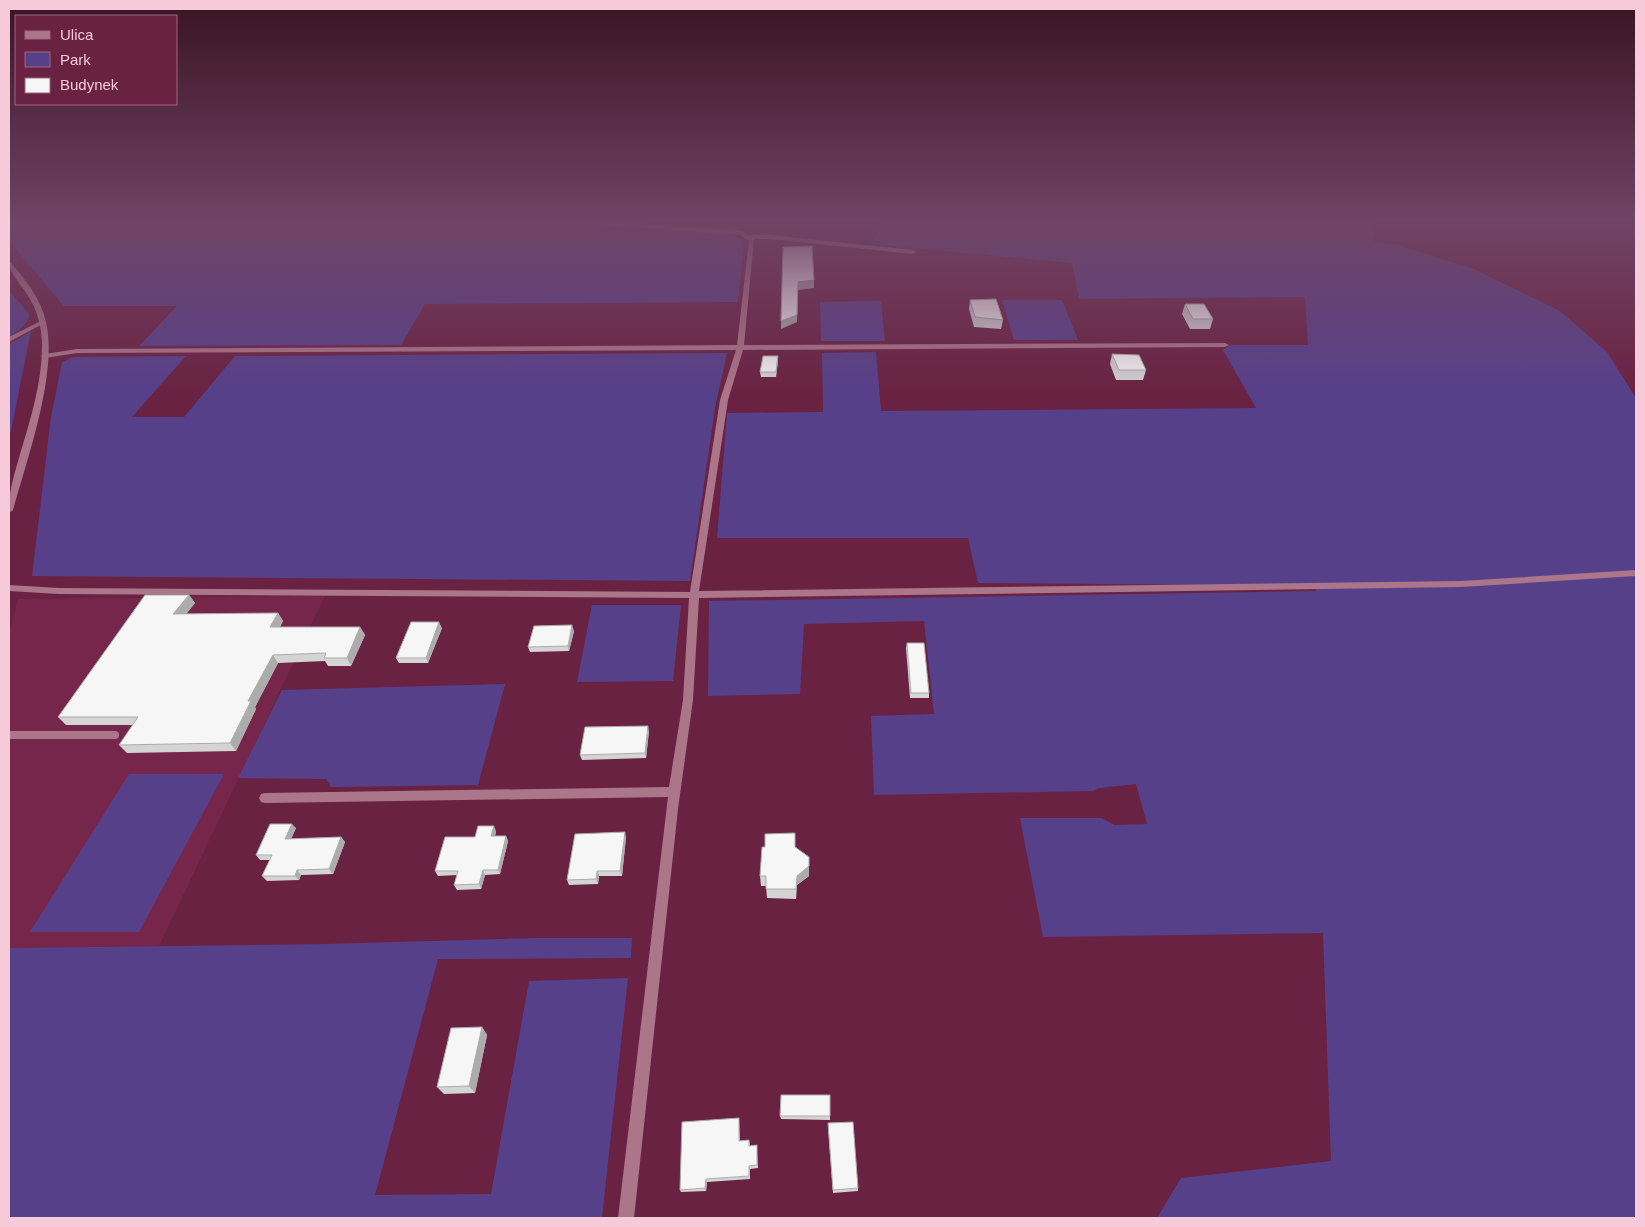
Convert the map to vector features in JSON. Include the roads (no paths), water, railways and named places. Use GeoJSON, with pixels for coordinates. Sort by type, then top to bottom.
{"type":"FeatureCollection","features":[{"type":"Feature","properties":{"kind":"street"},"geometry":{"type":"LineString","coordinates":[[9,510],[42,384],[44,356],[43,322],[28,288],[21,279]]}},
{"type":"Feature","properties":{"kind":"street"},"geometry":{"type":"LineString","coordinates":[[626,1218],[674,792],[688,700],[694,595],[724,400],[740,349],[748,279]]}},
{"type":"Feature","properties":{"kind":"street"},"geometry":{"type":"LineString","coordinates":[[9,340],[43,322]]}},
{"type":"Feature","properties":{"kind":"street"},"geometry":{"type":"LineString","coordinates":[[44,356],[77,351],[1225,345]]}},
{"type":"Feature","properties":{"kind":"street"},"geometry":{"type":"LineString","coordinates":[[9,588],[59,591],[694,595],[1451,584],[1636,573]]}},
{"type":"Feature","properties":{"kind":"street"},"geometry":{"type":"LineString","coordinates":[[265,798],[674,792]]}},
{"type":"Feature","properties":{"kind":"lane"},"geometry":{"type":"LineString","coordinates":[[9,735],[115,734]]}}]}
